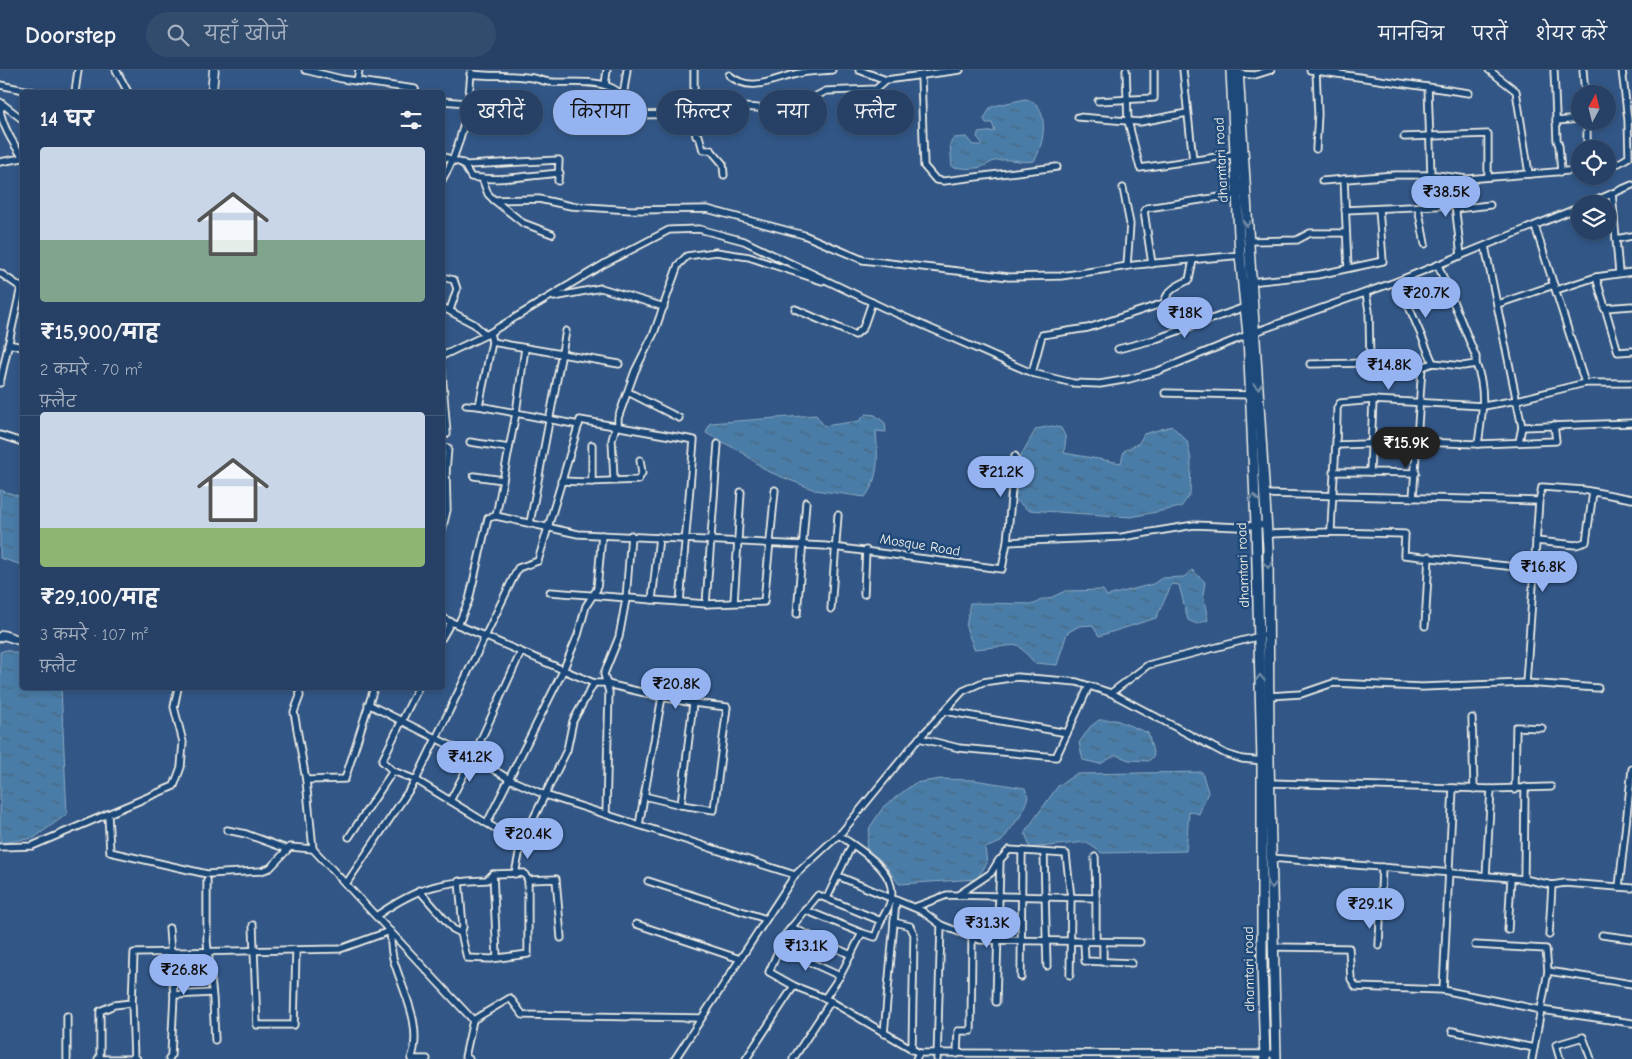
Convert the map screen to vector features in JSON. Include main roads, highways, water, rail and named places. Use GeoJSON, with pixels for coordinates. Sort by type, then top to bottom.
{"type":"FeatureCollection","features":[{"type":"Feature","properties":{"kind":"main road"},"geometry":{"type":"LineString","coordinates":[[1234,72],[1241,194],[1248,241],[1244,255],[1250,282],[1251,334],[1267,534],[1264,635],[1268,696],[1266,761],[1269,782],[1276,1057]]}},
{"type":"Feature","properties":{"kind":"main road","name":"dhamtari road"},"geometry":{"type":"LineString","coordinates":[[1241,194],[1245,307],[1251,334],[1250,395],[1256,525],[1264,635],[1266,761],[1262,956],[1265,1056]]}},
{"type":"Feature","properties":{"kind":"water"},"geometry":{"type":"Polygon","coordinates":[[[1025,99],[1033,102],[1039,108],[1042,116],[1043,135],[1034,161],[999,160],[976,168],[952,167],[950,144],[954,138],[966,137],[973,145],[980,145],[982,143],[977,137],[978,133],[995,131],[992,123],[986,123],[984,119],[990,108],[1025,99]]]}},
{"type":"Feature","properties":{"kind":"water"},"geometry":{"type":"Polygon","coordinates":[[[866,414],[875,415],[885,423],[886,432],[876,431],[876,474],[865,497],[815,490],[767,471],[743,453],[706,433],[710,423],[816,415],[824,426],[859,421],[866,414]]]}},
{"type":"Feature","properties":{"kind":"water"},"geometry":{"type":"Polygon","coordinates":[[[1052,426],[1061,428],[1066,438],[1064,453],[1121,463],[1124,451],[1139,443],[1144,434],[1172,426],[1187,441],[1191,460],[1190,494],[1181,507],[1131,517],[1028,510],[1012,497],[1016,464],[1036,429],[1052,426]]]}},
{"type":"Feature","properties":{"kind":"water"},"geometry":{"type":"Polygon","coordinates":[[[0,490],[20,496],[20,564],[0,558],[0,490]]]}},
{"type":"Feature","properties":{"kind":"water"},"geometry":{"type":"Polygon","coordinates":[[[1192,570],[1205,582],[1203,595],[1208,620],[1197,624],[1188,620],[1179,585],[1172,584],[1156,618],[1099,636],[1092,625],[1079,626],[1067,633],[1057,665],[1035,663],[1018,645],[974,649],[966,627],[970,603],[1035,604],[1042,599],[1048,599],[1065,591],[1103,590],[1107,596],[1153,584],[1162,578],[1184,577],[1192,570]]]}},
{"type":"Feature","properties":{"kind":"water"},"geometry":{"type":"Polygon","coordinates":[[[6,650],[20,654],[20,690],[61,690],[67,814],[34,838],[0,843],[0,652],[6,650]]]}},
{"type":"Feature","properties":{"kind":"water"},"geometry":{"type":"Polygon","coordinates":[[[1099,720],[1116,720],[1148,733],[1154,756],[1148,761],[1129,760],[1116,755],[1100,764],[1083,760],[1079,743],[1090,727],[1099,720]]]}},
{"type":"Feature","properties":{"kind":"water"},"geometry":{"type":"Polygon","coordinates":[[[1202,772],[1208,792],[1199,814],[1189,811],[1186,851],[1102,853],[1086,842],[1030,848],[1025,832],[1058,786],[1076,774],[1202,772]]]}},
{"type":"Feature","properties":{"kind":"water"},"geometry":{"type":"Polygon","coordinates":[[[941,779],[974,780],[1025,788],[1028,797],[1021,815],[1001,842],[985,848],[987,863],[977,879],[899,884],[884,863],[866,848],[870,827],[884,806],[915,783],[941,779]]]}}]}
